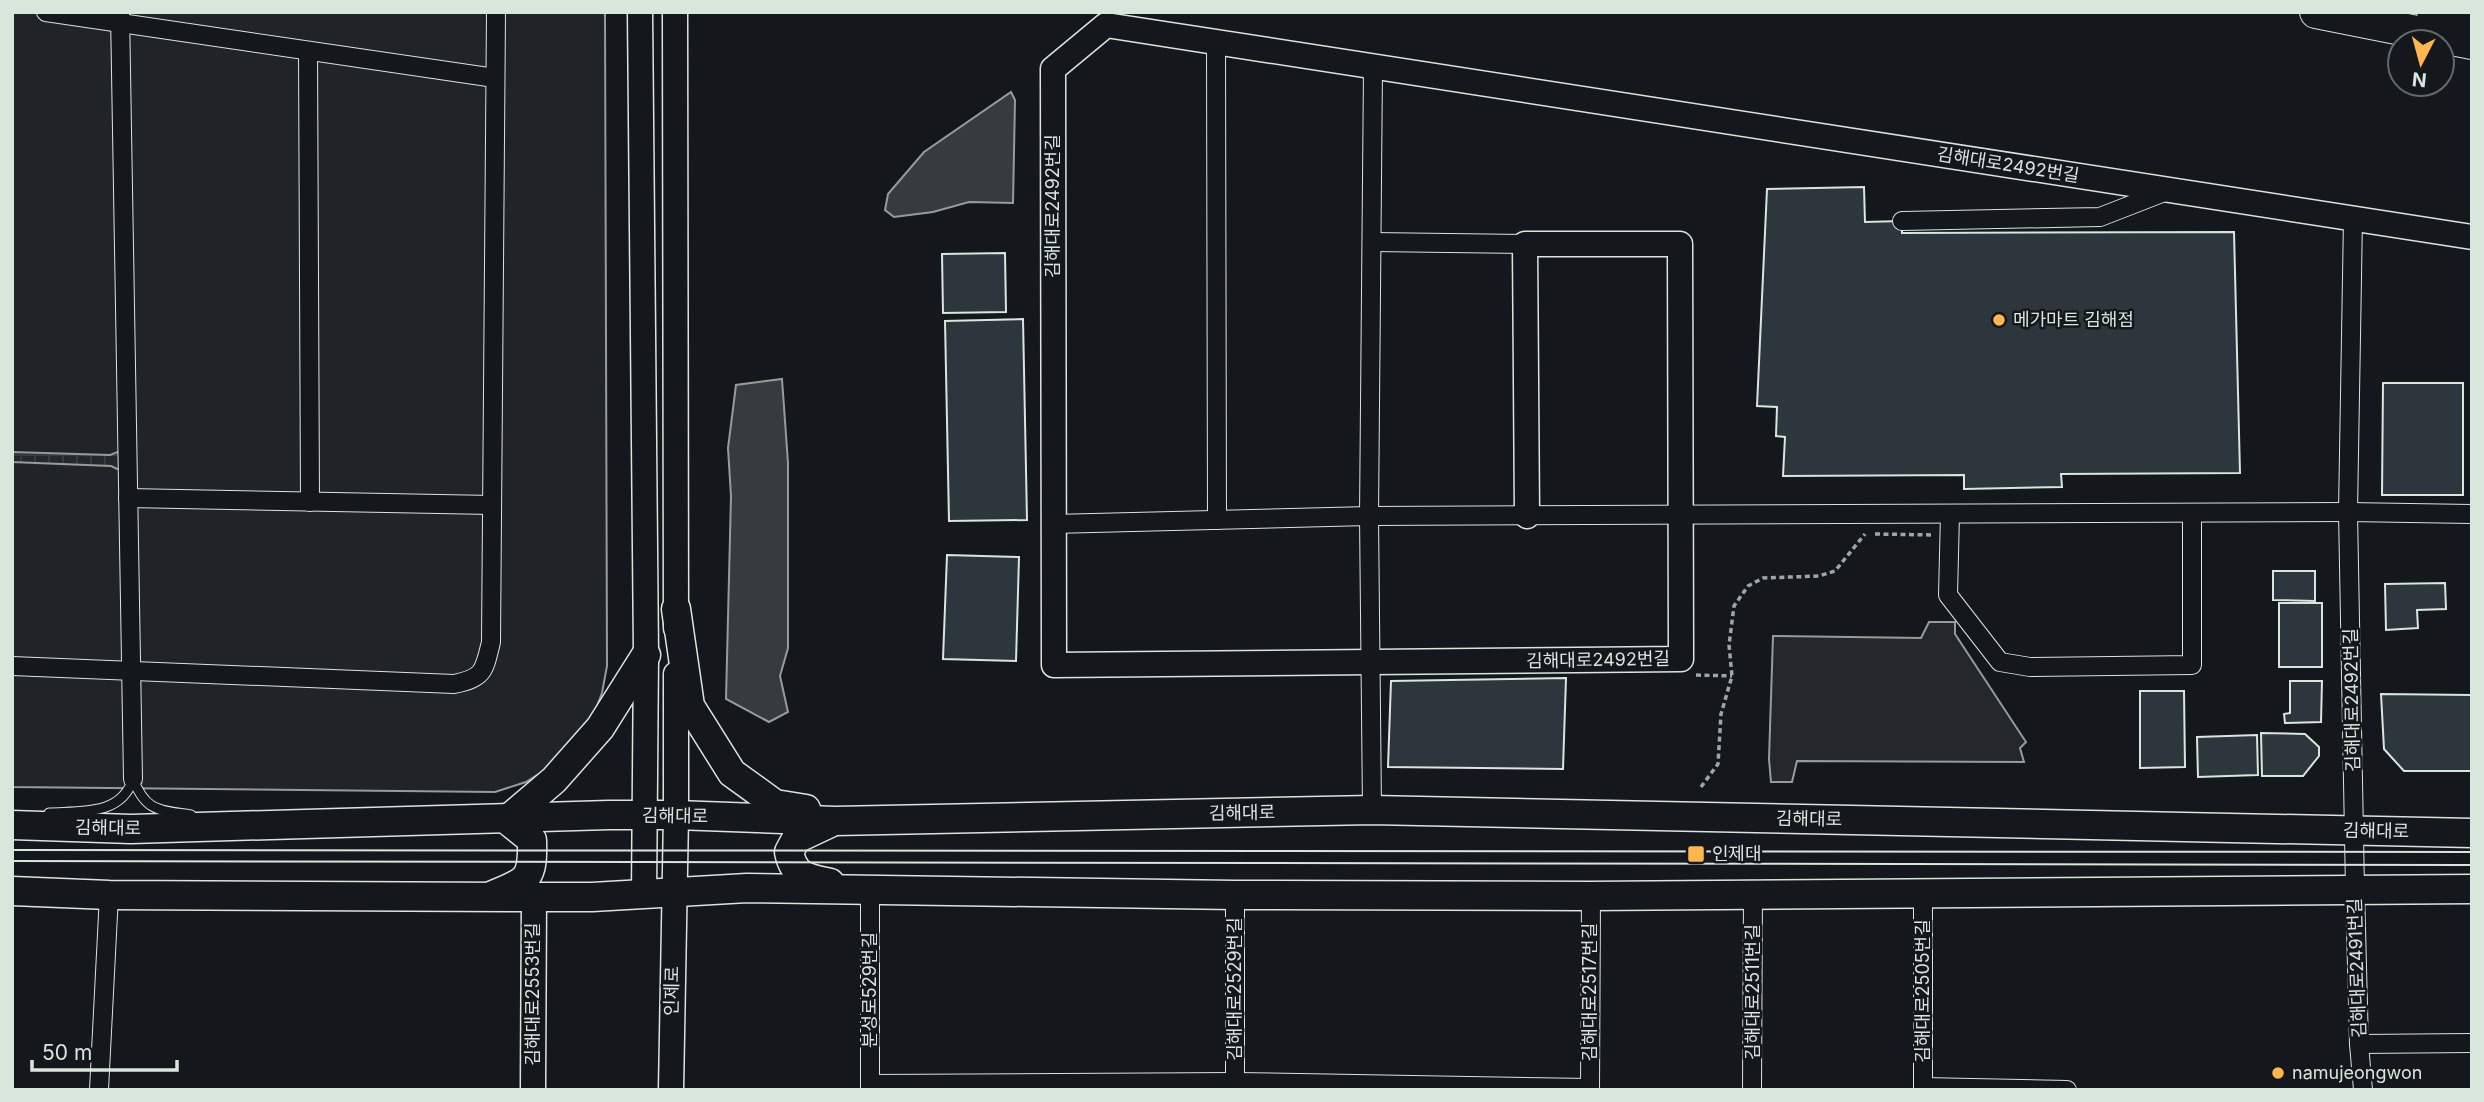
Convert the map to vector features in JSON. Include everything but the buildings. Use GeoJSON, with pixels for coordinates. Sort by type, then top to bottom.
{"type":"FeatureCollection","features":[{"type":"Feature","properties":{"kind":"highway"},"geometry":{"type":"LineString","coordinates":[[2315,12],[2472,43]]}},
{"type":"Feature","properties":{"kind":"highway"},"geometry":{"type":"LineString","coordinates":[[2433,12],[2472,19]]}},
{"type":"Feature","properties":{"kind":"main road"},"geometry":{"type":"LineString","coordinates":[[676,609],[690,706],[732,773],[775,804],[882,820]]}},
{"type":"Feature","properties":{"kind":"main road"},"geometry":{"type":"LineString","coordinates":[[489,897],[520,884],[533,867],[532,840],[508,820],[554,780],[600,728],[646,655]]}},
{"type":"Feature","properties":{"kind":"main road","name":"김해대로"},"geometry":{"type":"LineString","coordinates":[[19,820],[131,829],[644,815],[835,821],[1372,810],[2472,833]]}},
{"type":"Feature","properties":{"kind":"main road"},"geometry":{"type":"LineString","coordinates":[[835,821],[796,839],[789,852],[792,867],[805,877],[862,889]]}},
{"type":"Feature","properties":{"kind":"main road"},"geometry":{"type":"LineString","coordinates":[[12,891],[109,895],[534,897],[644,895],[747,888],[1235,895],[1591,896],[2472,888]]}},
{"type":"Feature","properties":{"kind":"street"},"geometry":{"type":"LineString","coordinates":[[46,12],[120,18],[308,51],[495,78]]}},
{"type":"Feature","properties":{"kind":"street"},"geometry":{"type":"LineString","coordinates":[[12,666],[454,684],[474,680],[485,667],[491,642],[496,12]]}},
{"type":"Feature","properties":{"kind":"street"},"geometry":{"type":"LineString","coordinates":[[640,12],[646,655],[644,895]]}},
{"type":"Feature","properties":{"kind":"street","name":"인제로"},"geometry":{"type":"LineString","coordinates":[[671,1090],[676,815],[675,12]]}},
{"type":"Feature","properties":{"kind":"street"},"geometry":{"type":"LineString","coordinates":[[120,18],[133,779]]}},
{"type":"Feature","properties":{"kind":"street","name":"김해대로2492번길"},"geometry":{"type":"LineString","coordinates":[[1372,242],[1680,244],[1681,659],[1054,665],[1053,69],[1105,25],[2353,218],[2347,512],[2355,889]]}},
{"type":"Feature","properties":{"kind":"street"},"geometry":{"type":"LineString","coordinates":[[1216,42],[1217,520]]}},
{"type":"Feature","properties":{"kind":"street"},"geometry":{"type":"LineString","coordinates":[[308,51],[310,502]]}},
{"type":"Feature","properties":{"kind":"street"},"geometry":{"type":"LineString","coordinates":[[1372,810],[1369,516],[1373,67]]}},
{"type":"Feature","properties":{"kind":"street"},"geometry":{"type":"LineString","coordinates":[[1902,221],[2101,217],[2170,190]]}},
{"type":"Feature","properties":{"kind":"street"},"geometry":{"type":"LineString","coordinates":[[2353,218],[2472,237]]}},
{"type":"Feature","properties":{"kind":"street"},"geometry":{"type":"LineString","coordinates":[[1525,244],[1527,516]]}},
{"type":"Feature","properties":{"kind":"street"},"geometry":{"type":"LineString","coordinates":[[128,498],[492,505]]}},
{"type":"Feature","properties":{"kind":"street"},"geometry":{"type":"LineString","coordinates":[[1052,524],[1369,516],[2347,512],[2472,514]]}},
{"type":"Feature","properties":{"kind":"street"},"geometry":{"type":"LineString","coordinates":[[1950,514],[1948,595],[2000,662],[2030,667],[2192,665],[2192,513]]}},
{"type":"Feature","properties":{"kind":"street","name":"분성로529번길"},"geometry":{"type":"LineString","coordinates":[[862,889],[870,1087]]}},
{"type":"Feature","properties":{"kind":"street","name":"김해대로2491번길"},"geometry":{"type":"LineString","coordinates":[[2355,889],[2359,1044],[2363,1090]]}},
{"type":"Feature","properties":{"kind":"street","name":"김해대로2505번길"},"geometry":{"type":"LineString","coordinates":[[1923,892],[1923,1088]]}},
{"type":"Feature","properties":{"kind":"street","name":"김해대로2511번길"},"geometry":{"type":"LineString","coordinates":[[1752,1090],[1753,894]]}},
{"type":"Feature","properties":{"kind":"street"},"geometry":{"type":"LineString","coordinates":[[99,1090],[109,895]]}},
{"type":"Feature","properties":{"kind":"street","name":"김해대로2529번길"},"geometry":{"type":"LineString","coordinates":[[870,1087],[1235,1086],[1235,895]]}},
{"type":"Feature","properties":{"kind":"street","name":"김해대로2517번길"},"geometry":{"type":"LineString","coordinates":[[1235,1086],[1590,1089],[1591,896]]}},
{"type":"Feature","properties":{"kind":"street","name":"김해대로2553번길"},"geometry":{"type":"LineString","coordinates":[[533,1090],[534,897]]}},
{"type":"Feature","properties":{"kind":"street"},"geometry":{"type":"LineString","coordinates":[[2359,1044],[2472,1043]]}},
{"type":"Feature","properties":{"kind":"street"},"geometry":{"type":"LineString","coordinates":[[1923,1088],[2067,1090]]}},
{"type":"Feature","properties":{"kind":"lane"},"geometry":{"type":"LineString","coordinates":[[40,814],[94,810],[115,804],[129,792],[133,779]]}},
{"type":"Feature","properties":{"kind":"lane"},"geometry":{"type":"LineString","coordinates":[[133,779],[141,798],[149,804],[163,811],[196,816]]}},
{"type":"Feature","properties":{"kind":"lane"},"geometry":{"type":"LineString","coordinates":[[12,816],[19,820]]}},
{"type":"Feature","properties":{"kind":"lane"},"geometry":{"type":"LineString","coordinates":[[209,816],[364,823]]}},
{"type":"Feature","properties":{"kind":"path"},"geometry":{"type":"LineString","coordinates":[[1701,786],[1718,764],[1721,714],[1732,676],[1730,628],[1734,606],[1748,586],[1763,578],[1819,576],[1835,571],[1865,534],[1936,535]]}},
{"type":"Feature","properties":{"kind":"path"},"geometry":{"type":"LineString","coordinates":[[1688,674],[1732,676]]}},
{"type":"Feature","properties":{"kind":"shaded area"},"geometry":{"type":"Polygon","coordinates":[[[12,12],[605,12],[607,666],[602,693],[585,737],[561,760],[526,782],[495,792],[12,787],[12,12]]]}},
{"type":"Feature","properties":{"kind":"shaded area"},"geometry":{"type":"Polygon","coordinates":[[[1011,92],[1015,100],[1013,203],[969,202],[933,212],[894,217],[885,210],[888,194],[924,152],[1011,92]]]}},
{"type":"Feature","properties":{"kind":"shaded area"},"geometry":{"type":"Polygon","coordinates":[[[782,379],[788,463],[788,648],[780,676],[788,712],[769,722],[726,699],[731,496],[728,448],[736,385],[782,379]]]}},
{"type":"Feature","properties":{"kind":"shaded area"},"geometry":{"type":"Polygon","coordinates":[[[127,444],[128,474],[111,466],[12,462],[12,452],[110,455],[127,444]]]}},
{"type":"Feature","properties":{"kind":"shaded area"},"geometry":{"type":"Polygon","coordinates":[[[1929,622],[1955,622],[1955,634],[2026,742],[2020,748],[2024,762],[1797,761],[1792,782],[1771,782],[1769,759],[1773,636],[1921,638],[1929,622]]]}},
{"type":"Feature","properties":{"kind":"tram line"},"geometry":{"type":"LineString","coordinates":[[12,850],[2472,852]]}},
{"type":"Feature","properties":{"kind":"tram line"},"geometry":{"type":"LineString","coordinates":[[12,861],[2472,865]]}},
{"type":"Feature","properties":{"kind":"place","name":"메가마트 김해점"},"geometry":{"type":"Point","coordinates":[1999,320]}},
{"type":"Feature","properties":{"kind":"place","name":"인제대"},"geometry":{"type":"Point","coordinates":[1696,854]}},
{"type":"Feature","properties":{"kind":"place","name":"namujeongwon"},"geometry":{"type":"Point","coordinates":[2278,1073]}}]}
